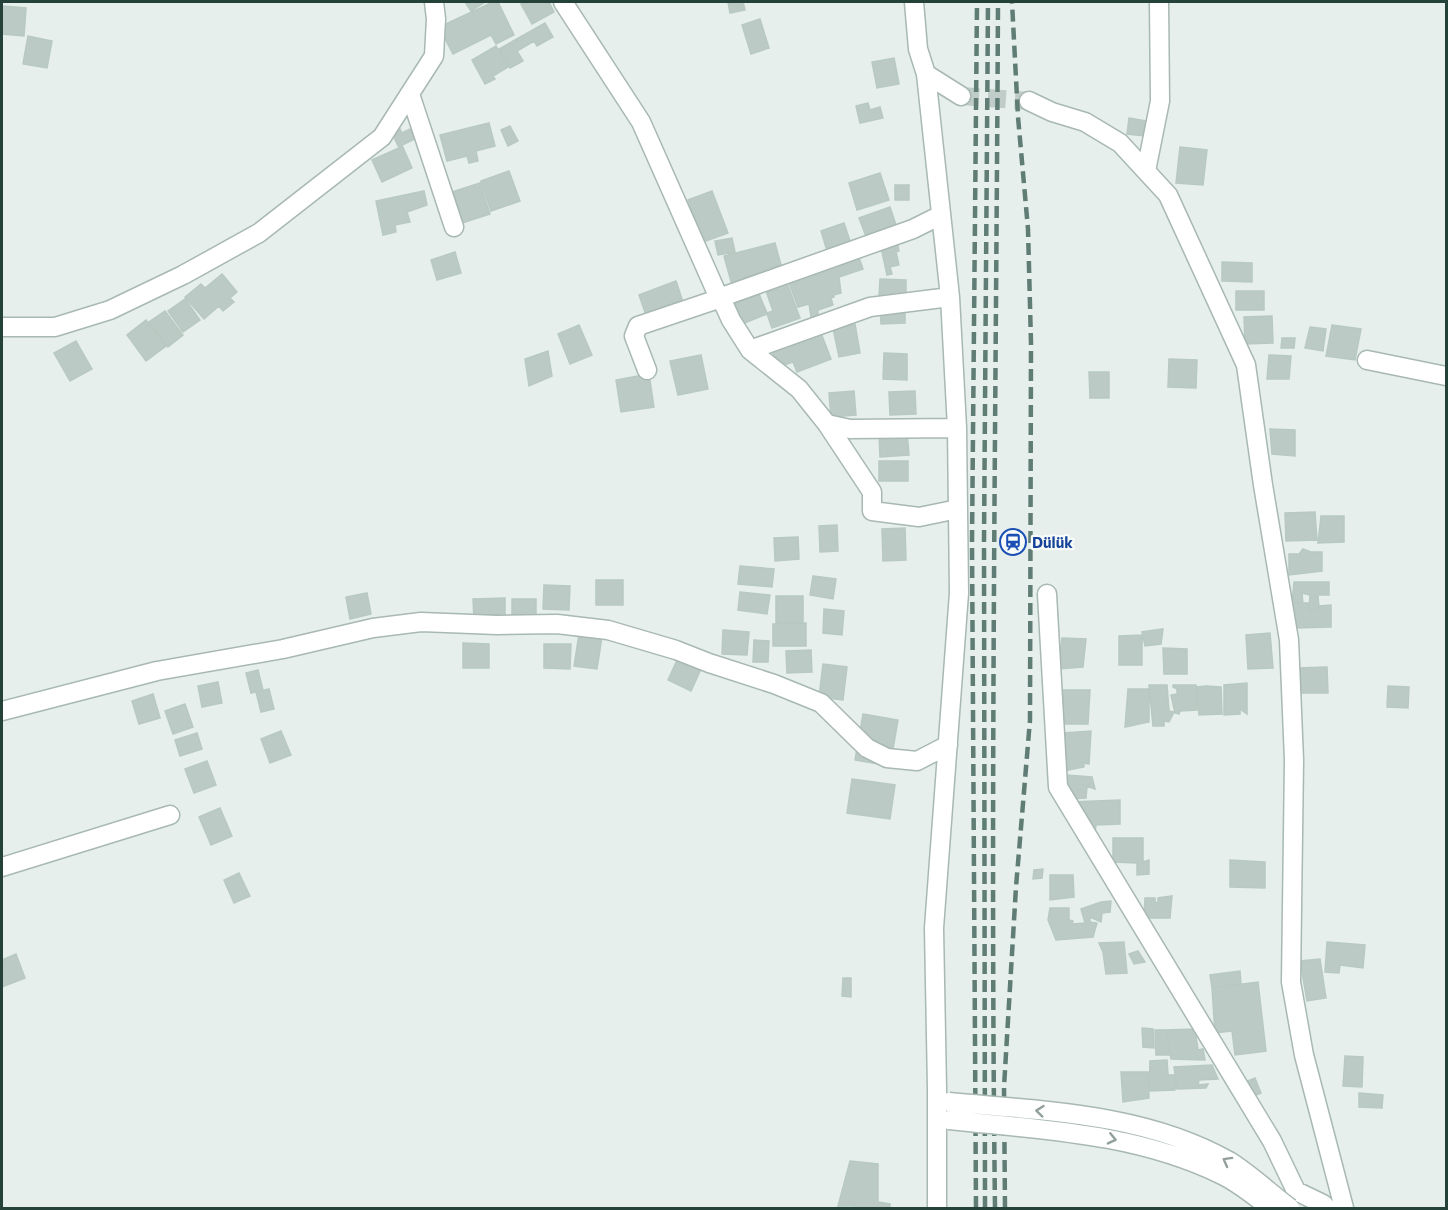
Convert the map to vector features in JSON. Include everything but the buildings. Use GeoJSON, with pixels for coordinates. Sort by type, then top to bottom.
{"type":"FeatureCollection","features":[{"type":"Feature","properties":{"kind":"street"},"geometry":{"type":"LineString","coordinates":[[2,327],[55,327],[110,310],[183,275],[259,233],[382,137],[434,56],[436,19],[434,2]]}},
{"type":"Feature","properties":{"kind":"street"},"geometry":{"type":"LineString","coordinates":[[563,2],[641,122],[731,320],[750,350],[799,389],[826,424],[872,492],[872,511],[919,517],[958,509]]}},
{"type":"Feature","properties":{"kind":"street"},"geometry":{"type":"LineString","coordinates":[[914,2],[918,49],[926,74],[950,297],[957,428],[959,593],[934,928],[943,1111],[937,1209]]}},
{"type":"Feature","properties":{"kind":"street"},"geometry":{"type":"LineString","coordinates":[[1146,171],[1160,101],[1159,2]]}},
{"type":"Feature","properties":{"kind":"street"},"geometry":{"type":"LineString","coordinates":[[926,74],[961,96]]}},
{"type":"Feature","properties":{"kind":"street"},"geometry":{"type":"LineString","coordinates":[[410,94],[454,227]]}},
{"type":"Feature","properties":{"kind":"street"},"geometry":{"type":"LineString","coordinates":[[1029,101],[1052,112],[1085,122],[1120,143],[1168,195],[1246,364],[1263,485],[1289,640],[1294,760],[1291,982],[1304,1055],[1344,1209]]}},
{"type":"Feature","properties":{"kind":"street"},"geometry":{"type":"LineString","coordinates":[[647,370],[634,336],[638,326],[913,229],[941,215]]}},
{"type":"Feature","properties":{"kind":"street"},"geometry":{"type":"LineString","coordinates":[[750,350],[870,307],[950,297]]}},
{"type":"Feature","properties":{"kind":"street"},"geometry":{"type":"LineString","coordinates":[[1367,360],[1446,376]]}},
{"type":"Feature","properties":{"kind":"street"},"geometry":{"type":"LineString","coordinates":[[826,424],[850,429],[957,428]]}},
{"type":"Feature","properties":{"kind":"street"},"geometry":{"type":"LineString","coordinates":[[1047,594],[1058,787],[1272,1141],[1296,1191],[1323,1204],[1327,1209]]}},
{"type":"Feature","properties":{"kind":"street"},"geometry":{"type":"LineString","coordinates":[[2,711],[156,671],[283,650],[373,628],[421,622],[497,625],[557,624],[608,630],[676,650],[774,684],[821,704],[867,747],[887,758],[917,761],[948,745]]}},
{"type":"Feature","properties":{"kind":"street"},"geometry":{"type":"LineString","coordinates":[[2,867],[170,815]]}},
{"type":"Feature","properties":{"kind":"street"},"geometry":{"type":"LineString","coordinates":[[943,1111],[1101,1136],[1173,1154],[1224,1176],[1271,1209]]}},
{"type":"Feature","properties":{"kind":"street"},"geometry":{"type":"LineString","coordinates":[[943,1111],[1096,1116],[1171,1135],[1229,1162],[1290,1209]]}},
{"type":"Feature","properties":{"kind":"tunnel"},"geometry":{"type":"LineString","coordinates":[[961,96],[1029,101]]}},
{"type":"Feature","properties":{"kind":"railway"},"geometry":{"type":"LineString","coordinates":[[976,1208],[972,542],[977,2]]}},
{"type":"Feature","properties":{"kind":"railway"},"geometry":{"type":"LineString","coordinates":[[985,1208],[984,542],[988,2]]}},
{"type":"Feature","properties":{"kind":"railway"},"geometry":{"type":"LineString","coordinates":[[995,1208],[993,756],[998,2]]}},
{"type":"Feature","properties":{"kind":"railway"},"geometry":{"type":"LineString","coordinates":[[1005,1208],[1004,1087],[1016,887],[1030,720],[1031,343],[1028,229],[1018,117],[1012,2]]}},
{"type":"Feature","properties":{"kind":"place","name":"Dülük"},"geometry":{"type":"Point","coordinates":[1013,542]}}]}
